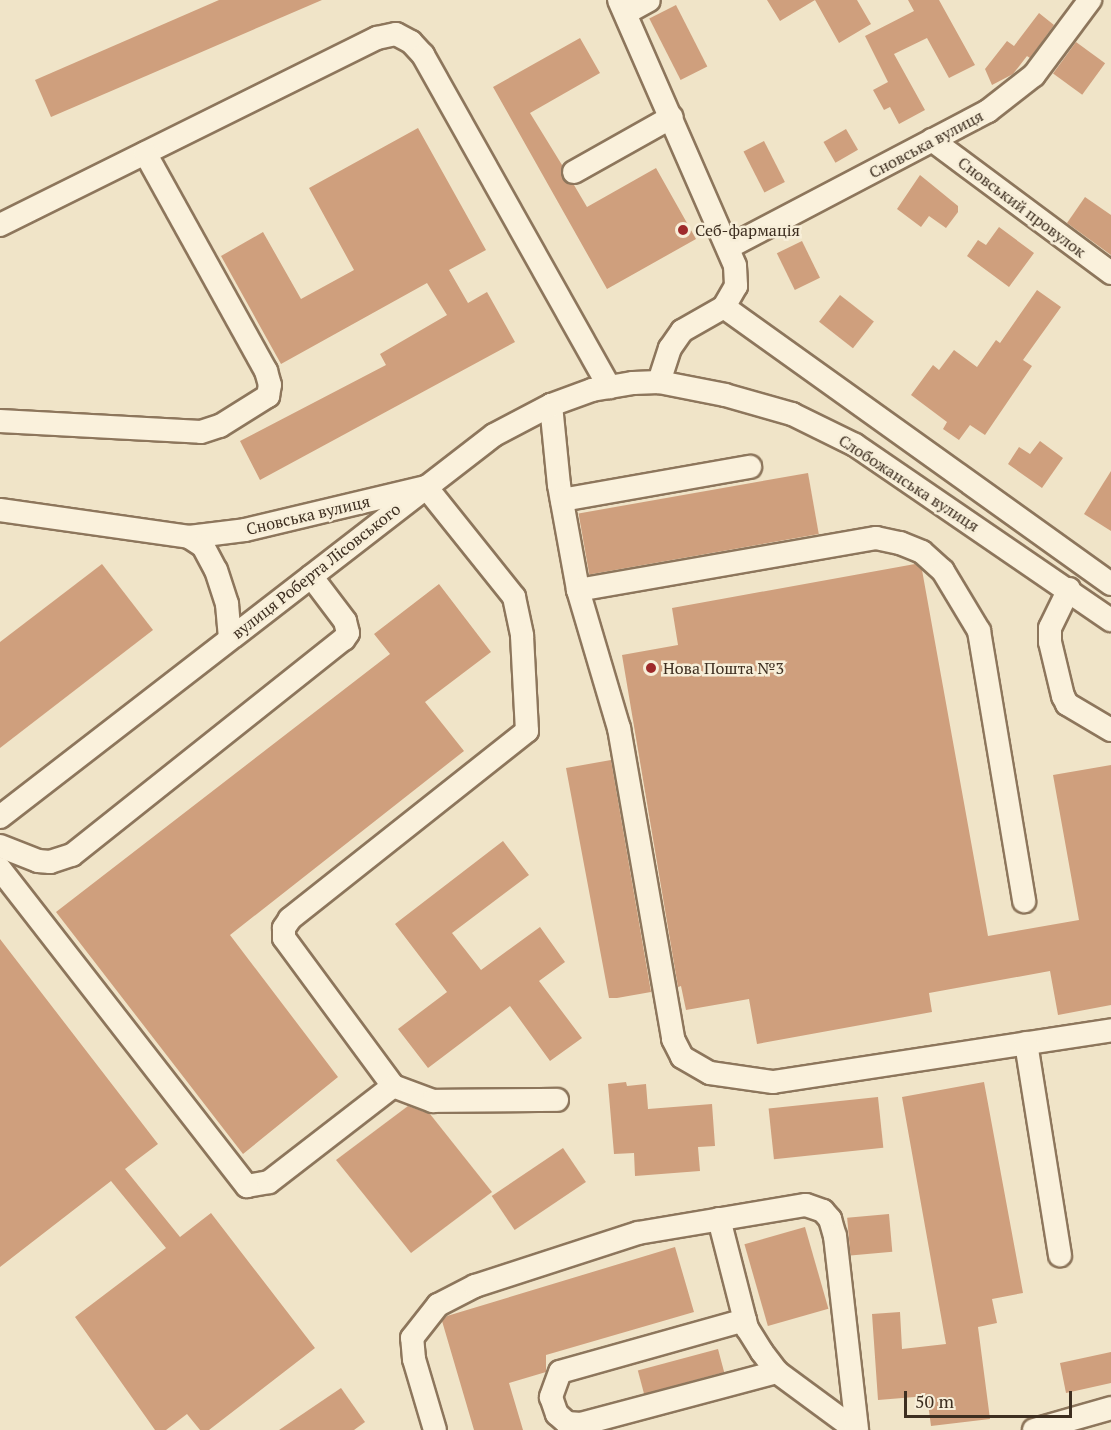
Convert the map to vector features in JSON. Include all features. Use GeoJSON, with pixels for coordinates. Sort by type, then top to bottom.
{"type":"FeatureCollection","features":[{"type":"Feature","properties":{"kind":"street"},"geometry":{"type":"LineString","coordinates":[[649,0],[622,6],[729,247],[736,286],[724,307],[681,331],[670,348],[659,382]]}},
{"type":"Feature","properties":{"kind":"street","name":"Сновська вулиця"},"geometry":{"type":"LineString","coordinates":[[729,247],[988,111],[1034,75],[1090,0]]}},
{"type":"Feature","properties":{"kind":"street"},"geometry":{"type":"LineString","coordinates":[[0,225],[377,38],[396,34],[411,42],[423,55],[609,387]]}},
{"type":"Feature","properties":{"kind":"street"},"geometry":{"type":"LineString","coordinates":[[574,172],[672,117]]}},
{"type":"Feature","properties":{"kind":"street","name":"Сновський провулок"},"geometry":{"type":"LineString","coordinates":[[932,140],[1111,273]]}},
{"type":"Feature","properties":{"kind":"street"},"geometry":{"type":"LineString","coordinates":[[0,421],[201,432],[220,426],[268,396],[266,371],[145,153]]}},
{"type":"Feature","properties":{"kind":"street"},"geometry":{"type":"LineString","coordinates":[[724,307],[1111,584]]}},
{"type":"Feature","properties":{"kind":"street","name":"вулиця Роберта Лісовського"},"geometry":{"type":"LineString","coordinates":[[0,817],[494,435],[551,405],[609,387],[659,382]]}},
{"type":"Feature","properties":{"kind":"street","name":"Слобожанська вулиця"},"geometry":{"type":"LineString","coordinates":[[659,382],[792,414],[855,444],[1111,620]]}},
{"type":"Feature","properties":{"kind":"street"},"geometry":{"type":"LineString","coordinates":[[551,405],[562,500],[578,590],[619,728],[674,1039],[682,1057],[710,1073],[773,1082],[1111,1030]]}},
{"type":"Feature","properties":{"kind":"street"},"geometry":{"type":"LineString","coordinates":[[562,500],[750,467]]}},
{"type":"Feature","properties":{"kind":"street"},"geometry":{"type":"LineString","coordinates":[[426,487],[514,597],[522,636],[527,731],[290,919],[284,928],[290,948],[393,1086],[433,1101],[557,1100]]}},
{"type":"Feature","properties":{"kind":"street","name":"Сновська вулиця"},"geometry":{"type":"LineString","coordinates":[[0,510],[189,537],[245,530],[426,487]]}},
{"type":"Feature","properties":{"kind":"street"},"geometry":{"type":"LineString","coordinates":[[189,537],[202,546],[216,570],[227,604],[230,638]]}},
{"type":"Feature","properties":{"kind":"street"},"geometry":{"type":"LineString","coordinates":[[578,590],[876,538],[900,543],[922,552],[943,571],[979,631],[1024,901]]}},
{"type":"Feature","properties":{"kind":"street"},"geometry":{"type":"LineString","coordinates":[[0,846],[38,861],[50,862],[72,855],[344,639],[348,633],[345,621],[311,576]]}},
{"type":"Feature","properties":{"kind":"street"},"geometry":{"type":"LineString","coordinates":[[1069,589],[1050,628],[1062,696],[1067,704],[1111,730]]}},
{"type":"Feature","properties":{"kind":"street"},"geometry":{"type":"LineString","coordinates":[[0,869],[247,1186],[269,1182],[393,1086]]}},
{"type":"Feature","properties":{"kind":"street"},"geometry":{"type":"LineString","coordinates":[[1026,1043],[1060,1255]]}},
{"type":"Feature","properties":{"kind":"street"},"geometry":{"type":"LineString","coordinates":[[435,1430],[414,1359],[412,1338],[438,1305],[475,1286],[638,1233],[806,1205],[823,1211],[830,1219],[856,1430]]}},
{"type":"Feature","properties":{"kind":"street"},"geometry":{"type":"LineString","coordinates":[[719,1219],[745,1320],[777,1372],[856,1430]]}},
{"type":"Feature","properties":{"kind":"street"},"geometry":{"type":"LineString","coordinates":[[745,1320],[560,1372],[551,1396],[557,1414],[567,1423],[581,1424],[777,1372]]}},
{"type":"Feature","properties":{"kind":"street"},"geometry":{"type":"LineString","coordinates":[[1034,1430],[1106,1416]]}},
{"type":"Feature","properties":{"kind":"building"},"geometry":{"type":"Polygon","coordinates":[[[219,0],[322,0],[51,117],[35,80],[219,0]]]}},
{"type":"Feature","properties":{"kind":"building"},"geometry":{"type":"Polygon","coordinates":[[[767,0],[815,0],[780,21],[767,0]]]}},
{"type":"Feature","properties":{"kind":"building"},"geometry":{"type":"Polygon","coordinates":[[[815,0],[857,0],[871,24],[839,43],[815,0]]]}},
{"type":"Feature","properties":{"kind":"building"},"geometry":{"type":"Polygon","coordinates":[[[908,0],[939,0],[975,65],[949,78],[927,38],[894,54],[925,110],[899,124],[890,107],[884,110],[873,90],[888,82],[865,36],[914,11],[908,0]]]}},
{"type":"Feature","properties":{"kind":"building"},"geometry":{"type":"Polygon","coordinates":[[[676,5],[707,66],[681,80],[649,19],[676,5]]]}},
{"type":"Feature","properties":{"kind":"building"},"geometry":{"type":"Polygon","coordinates":[[[1039,13],[1054,25],[1030,58],[1027,56],[1013,74],[992,85],[985,69],[1007,41],[1014,46],[1039,13]]]}},
{"type":"Feature","properties":{"kind":"building"},"geometry":{"type":"Polygon","coordinates":[[[580,38],[600,73],[530,113],[562,165],[563,179],[574,185],[587,207],[656,168],[696,239],[607,289],[493,87],[580,38]]]}},
{"type":"Feature","properties":{"kind":"building"},"geometry":{"type":"Polygon","coordinates":[[[1076,42],[1105,63],[1082,95],[1053,74],[1076,42]]]}},
{"type":"Feature","properties":{"kind":"building"},"geometry":{"type":"Polygon","coordinates":[[[418,128],[486,250],[449,270],[468,303],[487,292],[515,342],[260,480],[240,441],[386,365],[380,354],[447,315],[427,283],[281,364],[221,256],[263,232],[301,299],[354,270],[309,188],[418,128]]]}},
{"type":"Feature","properties":{"kind":"building"},"geometry":{"type":"Polygon","coordinates":[[[846,129],[858,150],[835,163],[823,142],[846,129]]]}},
{"type":"Feature","properties":{"kind":"building"},"geometry":{"type":"Polygon","coordinates":[[[764,141],[785,182],[764,192],[744,151],[764,141]]]}},
{"type":"Feature","properties":{"kind":"building"},"geometry":{"type":"Polygon","coordinates":[[[920,175],[958,206],[958,212],[946,228],[929,216],[921,227],[897,209],[920,175]]]}},
{"type":"Feature","properties":{"kind":"building"},"geometry":{"type":"Polygon","coordinates":[[[1085,197],[1111,215],[1111,255],[1067,223],[1085,197]]]}},
{"type":"Feature","properties":{"kind":"building"},"geometry":{"type":"Polygon","coordinates":[[[999,227],[1034,253],[1009,287],[967,256],[978,240],[986,245],[999,227]]]}},
{"type":"Feature","properties":{"kind":"building"},"geometry":{"type":"Polygon","coordinates":[[[802,241],[820,278],[795,290],[777,253],[802,241]]]}},
{"type":"Feature","properties":{"kind":"building"},"geometry":{"type":"Polygon","coordinates":[[[1037,290],[1061,307],[1023,360],[1032,366],[985,435],[970,425],[959,440],[943,429],[947,422],[911,395],[933,365],[939,370],[954,350],[977,367],[996,340],[1000,343],[1037,290]]]}},
{"type":"Feature","properties":{"kind":"building"},"geometry":{"type":"Polygon","coordinates":[[[840,295],[874,321],[853,348],[819,322],[840,295]]]}},
{"type":"Feature","properties":{"kind":"building"},"geometry":{"type":"Polygon","coordinates":[[[1040,441],[1063,458],[1042,488],[1008,464],[1019,447],[1030,454],[1040,441]]]}},
{"type":"Feature","properties":{"kind":"building"},"geometry":{"type":"Polygon","coordinates":[[[1111,471],[1111,531],[1084,514],[1111,471]]]}},
{"type":"Feature","properties":{"kind":"building"},"geometry":{"type":"Polygon","coordinates":[[[808,473],[819,534],[589,575],[579,513],[808,473]]]}},
{"type":"Feature","properties":{"kind":"building"},"geometry":{"type":"Polygon","coordinates":[[[102,564],[153,630],[0,748],[0,642],[102,564]]]}},
{"type":"Feature","properties":{"kind":"building"},"geometry":{"type":"Polygon","coordinates":[[[915,564],[922,570],[988,936],[1079,920],[1053,775],[1111,765],[1111,1005],[1058,1015],[1050,971],[929,993],[932,1012],[757,1044],[749,999],[686,1010],[681,986],[678,987],[622,655],[678,645],[672,608],[915,564]]]}},
{"type":"Feature","properties":{"kind":"building"},"geometry":{"type":"Polygon","coordinates":[[[439,584],[491,652],[425,702],[464,751],[230,935],[338,1077],[243,1154],[56,912],[390,654],[374,634],[439,584]]]}},
{"type":"Feature","properties":{"kind":"building"},"geometry":{"type":"Polygon","coordinates":[[[611,760],[651,992],[617,998],[609,998],[566,768],[611,760]]]}},
{"type":"Feature","properties":{"kind":"building"},"geometry":{"type":"Polygon","coordinates":[[[503,841],[529,875],[452,933],[481,970],[540,927],[565,962],[539,981],[582,1038],[550,1061],[510,1006],[428,1068],[398,1029],[447,992],[395,924],[503,841]]]}},
{"type":"Feature","properties":{"kind":"building"},"geometry":{"type":"Polygon","coordinates":[[[0,939],[158,1144],[125,1169],[180,1237],[211,1213],[315,1348],[209,1430],[200,1430],[187,1414],[166,1430],[155,1430],[75,1317],[166,1248],[111,1181],[0,1267],[0,939]]]}},
{"type":"Feature","properties":{"kind":"building"},"geometry":{"type":"Polygon","coordinates":[[[626,1082],[627,1086],[646,1084],[648,1109],[712,1104],[715,1146],[698,1147],[700,1171],[635,1176],[634,1153],[614,1154],[608,1084],[626,1082]]]}},
{"type":"Feature","properties":{"kind":"building"},"geometry":{"type":"Polygon","coordinates":[[[984,1082],[1023,1293],[992,1299],[997,1323],[978,1327],[990,1419],[931,1426],[927,1396],[878,1400],[872,1314],[900,1312],[902,1349],[946,1344],[902,1097],[984,1082]]]}},
{"type":"Feature","properties":{"kind":"building"},"geometry":{"type":"Polygon","coordinates":[[[878,1097],[883,1148],[774,1159],[769,1108],[878,1097]]]}},
{"type":"Feature","properties":{"kind":"building"},"geometry":{"type":"Polygon","coordinates":[[[408,1106],[430,1114],[492,1192],[411,1253],[336,1160],[408,1106]]]}},
{"type":"Feature","properties":{"kind":"building"},"geometry":{"type":"Polygon","coordinates":[[[563,1148],[586,1182],[515,1230],[492,1196],[563,1148]]]}},
{"type":"Feature","properties":{"kind":"building"},"geometry":{"type":"Polygon","coordinates":[[[889,1214],[892,1252],[850,1256],[847,1218],[889,1214]]]}},
{"type":"Feature","properties":{"kind":"building"},"geometry":{"type":"Polygon","coordinates":[[[805,1227],[828,1309],[768,1326],[744,1244],[805,1227]]]}},
{"type":"Feature","properties":{"kind":"building"},"geometry":{"type":"Polygon","coordinates":[[[675,1247],[694,1312],[546,1355],[546,1372],[509,1383],[523,1430],[474,1430],[442,1321],[447,1316],[675,1247]]]}},
{"type":"Feature","properties":{"kind":"building"},"geometry":{"type":"Polygon","coordinates":[[[718,1349],[724,1372],[644,1394],[638,1370],[718,1349]]]}},
{"type":"Feature","properties":{"kind":"building"},"geometry":{"type":"Polygon","coordinates":[[[1111,1352],[1111,1383],[1066,1393],[1060,1363],[1111,1352]]]}},
{"type":"Feature","properties":{"kind":"building"},"geometry":{"type":"Polygon","coordinates":[[[341,1388],[365,1422],[354,1430],[279,1430],[341,1388]]]}},
{"type":"Feature","properties":{"kind":"place","name":"Себ-фармація"},"geometry":{"type":"Point","coordinates":[683,230]}},
{"type":"Feature","properties":{"kind":"place","name":"Нова Пошта №3"},"geometry":{"type":"Point","coordinates":[651,668]}}]}
